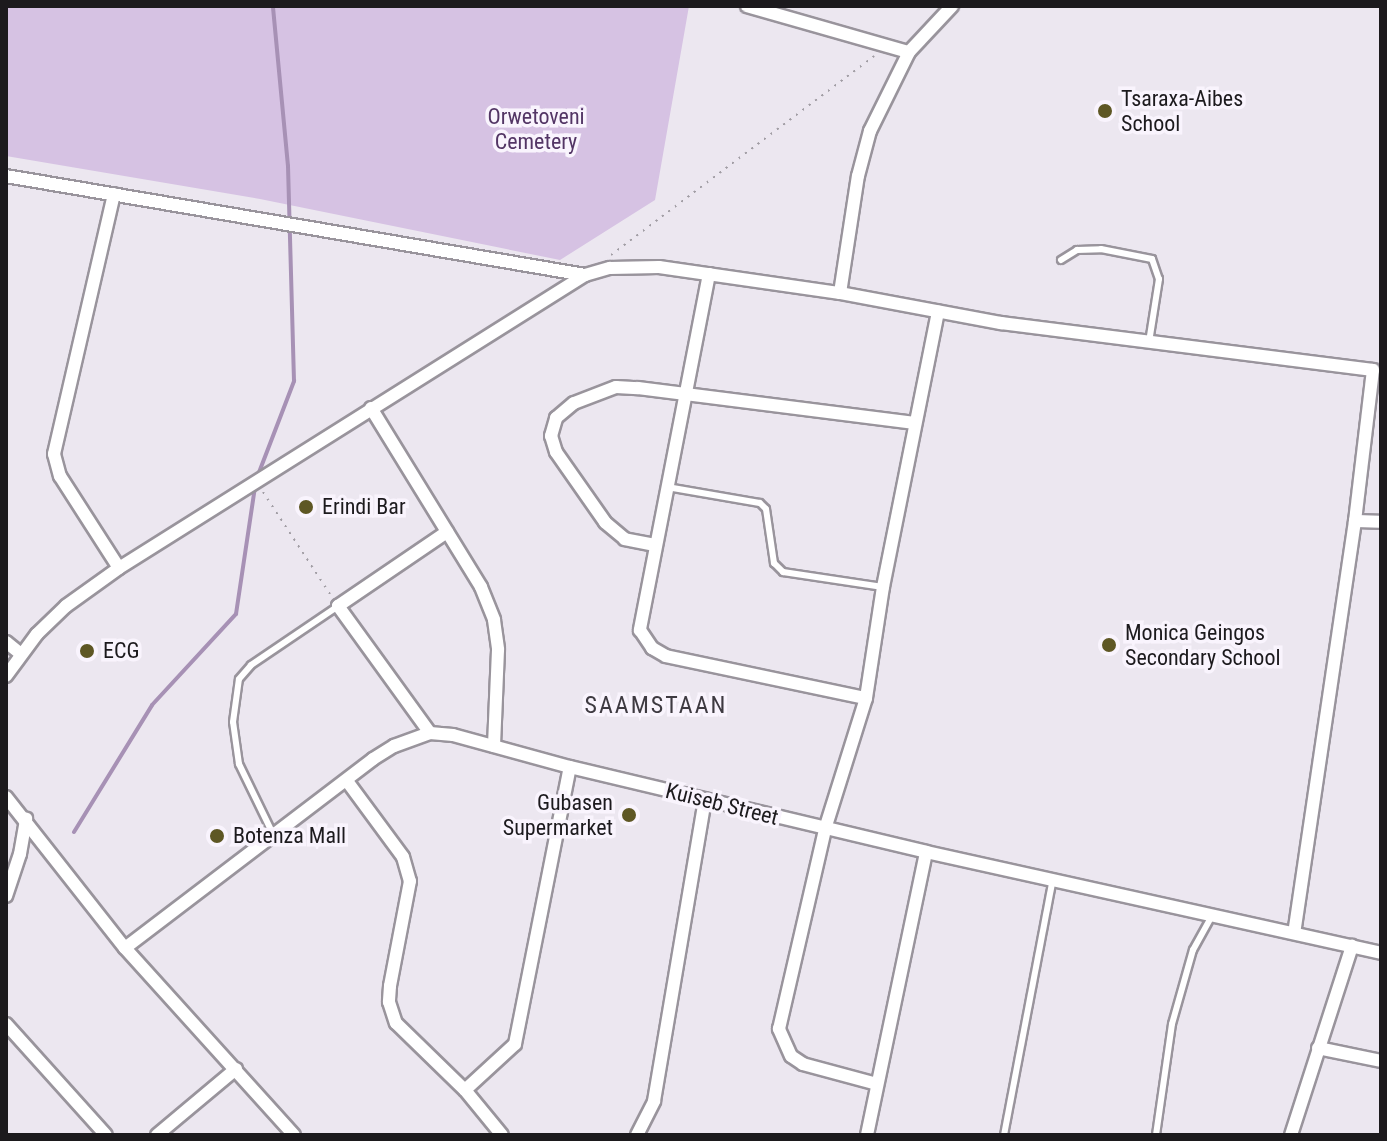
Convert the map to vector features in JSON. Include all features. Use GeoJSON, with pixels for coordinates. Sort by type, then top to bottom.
{"type":"FeatureCollection","features":[{"type":"Feature","properties":{"kind":"street"},"geometry":{"type":"LineString","coordinates":[[747,6],[909,52]]}},
{"type":"Feature","properties":{"kind":"street"},"geometry":{"type":"LineString","coordinates":[[840,293],[858,176],[870,131],[909,52],[952,6]]}},
{"type":"Feature","properties":{"kind":"street"},"geometry":{"type":"LineString","coordinates":[[6,176],[585,275]]}},
{"type":"Feature","properties":{"kind":"street"},"geometry":{"type":"LineString","coordinates":[[114,194],[54,454],[60,476],[119,568]]}},
{"type":"Feature","properties":{"kind":"street"},"geometry":{"type":"LineString","coordinates":[[6,676],[21,654],[66,606],[119,568],[585,275],[610,268],[659,267],[840,293],[1001,323],[1377,370],[1294,932]]}},
{"type":"Feature","properties":{"kind":"street"},"geometry":{"type":"LineString","coordinates":[[709,274],[640,630],[652,648],[666,656],[866,698]]}},
{"type":"Feature","properties":{"kind":"street"},"geometry":{"type":"LineString","coordinates":[[877,1084],[803,1064],[791,1056],[779,1029],[825,829],[866,698],[883,587],[938,311]]}},
{"type":"Feature","properties":{"kind":"street"},"geometry":{"type":"LineString","coordinates":[[655,545],[625,539],[605,522],[572,479],[551,436],[556,418],[574,403],[616,387],[915,423]]}},
{"type":"Feature","properties":{"kind":"street"},"geometry":{"type":"LineString","coordinates":[[371,408],[481,587],[494,620],[498,650],[494,746]]}},
{"type":"Feature","properties":{"kind":"street"},"geometry":{"type":"LineString","coordinates":[[1355,521],[1381,522]]}},
{"type":"Feature","properties":{"kind":"street"},"geometry":{"type":"LineString","coordinates":[[430,733],[338,606],[447,532]]}},
{"type":"Feature","properties":{"kind":"street"},"geometry":{"type":"LineString","coordinates":[[6,642],[21,654]]}},
{"type":"Feature","properties":{"kind":"street","name":"Kuiseb Street"},"geometry":{"type":"LineString","coordinates":[[125,948],[394,746],[430,733],[453,735],[825,829],[1381,953]]}},
{"type":"Feature","properties":{"kind":"street"},"geometry":{"type":"LineString","coordinates":[[465,1090],[509,1053],[519,1032],[570,767]]}},
{"type":"Feature","properties":{"kind":"street"},"geometry":{"type":"LineString","coordinates":[[347,781],[403,857],[410,881],[390,986],[389,1002],[396,1023],[465,1090],[502,1135]]}},
{"type":"Feature","properties":{"kind":"street"},"geometry":{"type":"LineString","coordinates":[[6,797],[125,948],[294,1135]]}},
{"type":"Feature","properties":{"kind":"street"},"geometry":{"type":"LineString","coordinates":[[637,1135],[654,1101],[705,799]]}},
{"type":"Feature","properties":{"kind":"street"},"geometry":{"type":"LineString","coordinates":[[6,896],[20,854],[26,819]]}},
{"type":"Feature","properties":{"kind":"street"},"geometry":{"type":"LineString","coordinates":[[867,1135],[926,852]]}},
{"type":"Feature","properties":{"kind":"street"},"geometry":{"type":"LineString","coordinates":[[1291,1135],[1352,946]]}},
{"type":"Feature","properties":{"kind":"street"},"geometry":{"type":"LineString","coordinates":[[6,1024],[106,1135]]}},
{"type":"Feature","properties":{"kind":"street"},"geometry":{"type":"LineString","coordinates":[[1318,1048],[1381,1061]]}},
{"type":"Feature","properties":{"kind":"street"},"geometry":{"type":"LineString","coordinates":[[157,1135],[236,1069]]}},
{"type":"Feature","properties":{"kind":"lane"},"geometry":{"type":"LineString","coordinates":[[1061,260],[1077,250],[1101,249],[1152,259],[1159,279],[1149,342]]}},
{"type":"Feature","properties":{"kind":"lane"},"geometry":{"type":"LineString","coordinates":[[667,487],[760,503],[766,509],[774,563],[783,572],[883,587]]}},
{"type":"Feature","properties":{"kind":"lane"},"geometry":{"type":"LineString","coordinates":[[273,834],[239,764],[233,722],[239,679],[251,665],[338,606]]}},
{"type":"Feature","properties":{"kind":"lane"},"geometry":{"type":"LineString","coordinates":[[1004,1135],[1053,879]]}},
{"type":"Feature","properties":{"kind":"lane"},"geometry":{"type":"LineString","coordinates":[[1156,1135],[1172,1024],[1193,950],[1212,916]]}},
{"type":"Feature","properties":{"kind":"path"},"geometry":{"type":"LineString","coordinates":[[609,257],[888,46]]}},
{"type":"Feature","properties":{"kind":"path"},"geometry":{"type":"LineString","coordinates":[[256,481],[338,606]]}},
{"type":"Feature","properties":{"kind":"green space","name":"Orwetoveni Cemetery"},"geometry":{"type":"Polygon","coordinates":[[[6,6],[689,6],[655,200],[560,260],[260,199],[6,156],[6,6]]]}},
{"type":"Feature","properties":{"kind":"waterway"},"geometry":{"type":"LineString","coordinates":[[258,475],[294,381],[288,166],[273,6]]}},
{"type":"Feature","properties":{"kind":"waterway"},"geometry":{"type":"LineString","coordinates":[[74,832],[152,705],[236,614],[255,487]]}},
{"type":"Feature","properties":{"kind":"place","name":"Tsaraxa-Aibes School"},"geometry":{"type":"Point","coordinates":[1105,111]}},
{"type":"Feature","properties":{"kind":"place","name":"Erindi Bar"},"geometry":{"type":"Point","coordinates":[306,507]}},
{"type":"Feature","properties":{"kind":"place","name":"Monica Geingos Secondary School"},"geometry":{"type":"Point","coordinates":[1109,645]}},
{"type":"Feature","properties":{"kind":"place","name":"ECG"},"geometry":{"type":"Point","coordinates":[87,651]}},
{"type":"Feature","properties":{"kind":"place","name":"Gubasen Supermarket"},"geometry":{"type":"Point","coordinates":[629,815]}},
{"type":"Feature","properties":{"kind":"place","name":"Botenza Mall"},"geometry":{"type":"Point","coordinates":[217,836]}},
{"type":"Feature","properties":{"kind":"district","name":"SAAMSTAAN"},"geometry":{"type":"Point","coordinates":[656,706]}}]}
